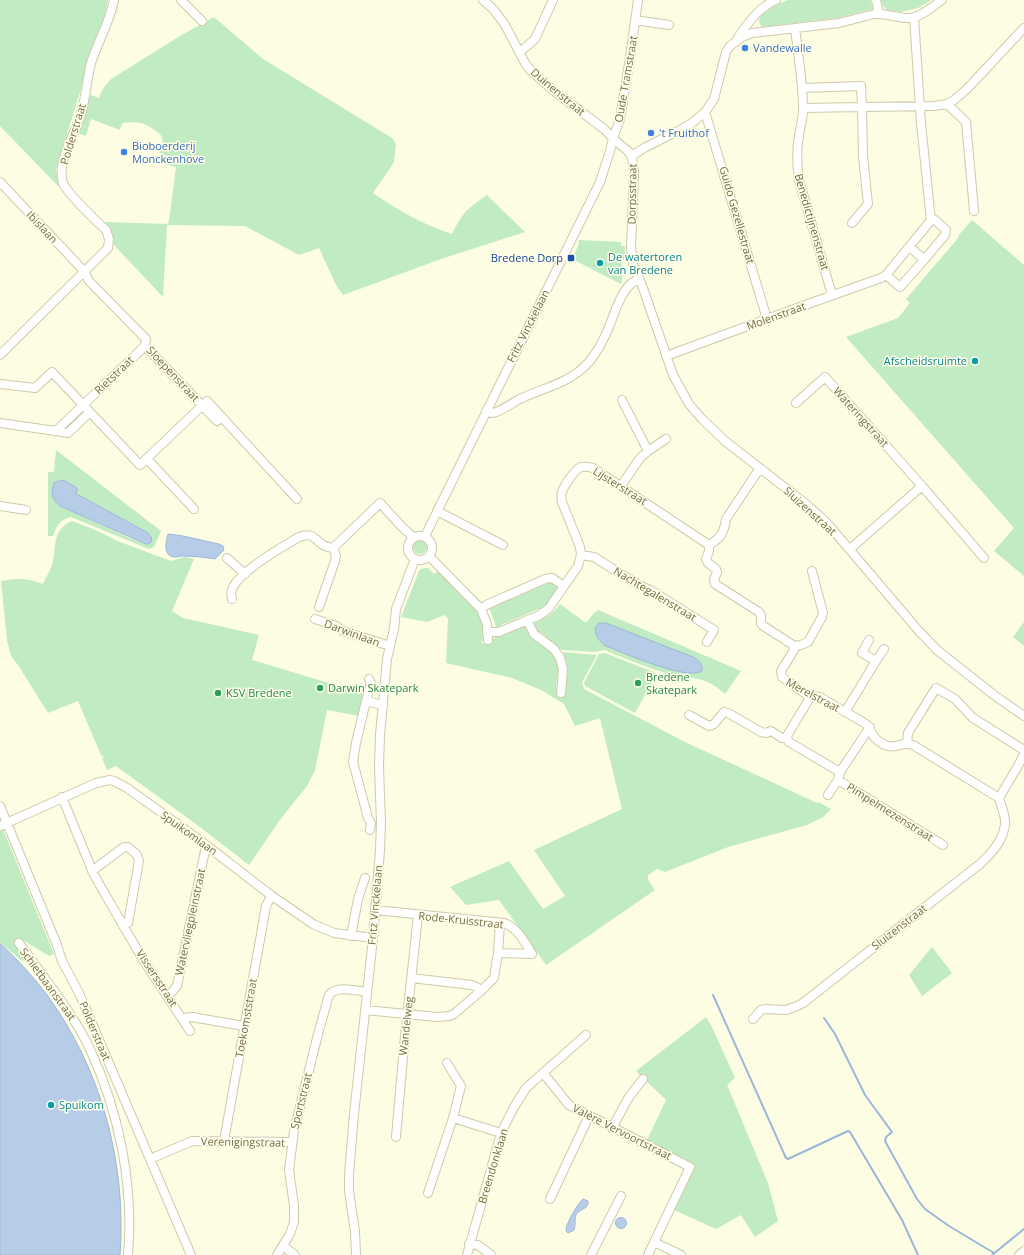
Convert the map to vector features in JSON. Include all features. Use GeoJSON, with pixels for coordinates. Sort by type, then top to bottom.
{"type":"FeatureCollection","features":[{"type":"Feature","properties":{"kind":"street","name":"Polderstraat"},"geometry":{"type":"LineString","coordinates":[[0,355],[108,248],[109,239],[106,230],[65,186],[61,176],[69,144],[81,112],[92,62],[110,17],[114,0]]}},
{"type":"Feature","properties":{"kind":"street"},"geometry":{"type":"LineString","coordinates":[[181,0],[202,21]]}},
{"type":"Feature","properties":{"kind":"street","name":"Duinenstraat"},"geometry":{"type":"LineString","coordinates":[[483,0],[494,10],[505,25],[528,67],[535,75],[580,112],[604,129],[628,151],[631,156]]}},
{"type":"Feature","properties":{"kind":"street"},"geometry":{"type":"LineString","coordinates":[[520,52],[535,39],[553,0]]}},
{"type":"Feature","properties":{"kind":"street","name":"Oude Tramstraat"},"geometry":{"type":"LineString","coordinates":[[613,138],[620,119],[638,0]]}},
{"type":"Feature","properties":{"kind":"street"},"geometry":{"type":"LineString","coordinates":[[734,43],[746,25],[768,4],[776,0]]}},
{"type":"Feature","properties":{"kind":"street"},"geometry":{"type":"LineString","coordinates":[[876,0],[879,14]]}},
{"type":"Feature","properties":{"kind":"street"},"geometry":{"type":"LineString","coordinates":[[930,221],[935,220],[945,229],[946,232],[900,287],[886,276],[930,221],[914,17],[925,12],[942,0]]}},
{"type":"Feature","properties":{"kind":"street","name":"Dorpsstraat"},"geometry":{"type":"LineString","coordinates":[[639,279],[632,257],[634,172],[633,160],[631,156],[692,123],[705,112],[714,98],[725,54],[734,43],[742,37],[752,33],[839,24],[879,14],[906,18],[914,17]]}},
{"type":"Feature","properties":{"kind":"street","name":"Oude Tramstraat"},"geometry":{"type":"LineString","coordinates":[[636,20],[669,25]]}},
{"type":"Feature","properties":{"kind":"street","name":"Benedictijnenstraat"},"geometry":{"type":"LineString","coordinates":[[795,28],[803,108],[797,147],[797,168],[799,180],[832,295]]}},
{"type":"Feature","properties":{"kind":"street"},"geometry":{"type":"LineString","coordinates":[[803,108],[934,106],[947,104],[967,89],[1024,28]]}},
{"type":"Feature","properties":{"kind":"street"},"geometry":{"type":"LineString","coordinates":[[802,88],[861,86],[863,156],[868,204],[852,223]]}},
{"type":"Feature","properties":{"kind":"street"},"geometry":{"type":"LineString","coordinates":[[947,104],[966,122],[974,211]]}},
{"type":"Feature","properties":{"kind":"street","name":"Guido Gezellestraat"},"geometry":{"type":"LineString","coordinates":[[705,112],[767,319]]}},
{"type":"Feature","properties":{"kind":"street","name":"Fritz Vinckelaan"},"geometry":{"type":"LineString","coordinates":[[425,536],[596,191],[605,168],[613,138]]}},
{"type":"Feature","properties":{"kind":"street","name":"Ibislaan"},"geometry":{"type":"LineString","coordinates":[[0,182],[84,271]]}},
{"type":"Feature","properties":{"kind":"street"},"geometry":{"type":"LineString","coordinates":[[910,247],[924,260]]}},
{"type":"Feature","properties":{"kind":"street","name":"Sloepenstraat"},"geometry":{"type":"LineString","coordinates":[[84,271],[89,281],[146,339],[145,346],[202,405],[207,401],[297,498]]}},
{"type":"Feature","properties":{"kind":"street","name":"Molenstraat"},"geometry":{"type":"LineString","coordinates":[[666,356],[886,276]]}},
{"type":"Feature","properties":{"kind":"street"},"geometry":{"type":"LineString","coordinates":[[486,411],[492,413],[498,411],[521,398],[566,380],[584,367],[596,353],[602,342],[625,291],[630,285],[639,279]]}},
{"type":"Feature","properties":{"kind":"street","name":"Sluizenstraat"},"geometry":{"type":"LineString","coordinates":[[639,279],[675,380],[693,410],[725,441],[818,514],[937,650],[994,695],[1024,716]]}},
{"type":"Feature","properties":{"kind":"street","name":"Rietstraat"},"geometry":{"type":"LineString","coordinates":[[56,431],[145,346]]}},
{"type":"Feature","properties":{"kind":"street"},"geometry":{"type":"LineString","coordinates":[[0,384],[35,388],[52,372],[140,465],[202,405]]}},
{"type":"Feature","properties":{"kind":"street","name":"Wateringstraat"},"geometry":{"type":"LineString","coordinates":[[796,403],[826,377],[984,558]]}},
{"type":"Feature","properties":{"kind":"street"},"geometry":{"type":"LineString","coordinates":[[622,400],[648,451]]}},
{"type":"Feature","properties":{"kind":"street"},"geometry":{"type":"LineString","coordinates":[[0,423],[68,433],[90,412]]}},
{"type":"Feature","properties":{"kind":"street"},"geometry":{"type":"LineString","coordinates":[[621,486],[640,458],[666,439]]}},
{"type":"Feature","properties":{"kind":"street"},"geometry":{"type":"LineString","coordinates":[[147,459],[194,509]]}},
{"type":"Feature","properties":{"kind":"street","name":"Lijsterstraat"},"geometry":{"type":"LineString","coordinates":[[581,555],[579,544],[561,495],[562,490],[575,471],[586,467],[594,469],[621,486],[709,545]]}},
{"type":"Feature","properties":{"kind":"street"},"geometry":{"type":"LineString","coordinates":[[760,468],[726,519],[725,528],[718,539],[709,545],[706,560],[716,569],[717,573],[714,580],[715,584],[759,612],[762,625],[793,646],[801,645],[808,642],[826,609],[812,571]]}},
{"type":"Feature","properties":{"kind":"street"},"geometry":{"type":"LineString","coordinates":[[850,549],[922,486]]}},
{"type":"Feature","properties":{"kind":"street"},"geometry":{"type":"LineString","coordinates":[[332,548],[380,503],[413,537]]}},
{"type":"Feature","properties":{"kind":"street"},"geometry":{"type":"LineString","coordinates":[[0,506],[26,510]]}},
{"type":"Feature","properties":{"kind":"street"},"geometry":{"type":"LineString","coordinates":[[437,511],[503,545]]}},
{"type":"Feature","properties":{"kind":"street"},"geometry":{"type":"LineString","coordinates":[[232,599],[232,588],[250,569],[287,544],[306,535],[312,536],[325,546],[332,548],[335,552],[335,561],[319,607]]}},
{"type":"Feature","properties":{"kind":"street"},"geometry":{"type":"LineString","coordinates":[[418,535],[425,536],[430,540],[432,552],[423,560],[415,559],[410,555],[408,543],[413,537],[418,535]]}},
{"type":"Feature","properties":{"kind":"street"},"geometry":{"type":"LineString","coordinates":[[429,556],[481,609],[485,618],[487,636],[542,614],[547,610],[578,566],[581,555]]}},
{"type":"Feature","properties":{"kind":"street","name":"Nachtegalenstraat"},"geometry":{"type":"LineString","coordinates":[[581,555],[593,556],[714,630],[707,642]]}},
{"type":"Feature","properties":{"kind":"street"},"geometry":{"type":"LineString","coordinates":[[227,558],[245,574]]}},
{"type":"Feature","properties":{"kind":"street","name":"Fritz Vinckelaan"},"geometry":{"type":"LineString","coordinates":[[356,1255],[355,1232],[349,1191],[349,1175],[373,938],[381,823],[379,767],[383,705],[396,609],[415,559]]}},
{"type":"Feature","properties":{"kind":"street"},"geometry":{"type":"LineString","coordinates":[[481,609],[486,605],[544,579],[552,578],[564,586]]}},
{"type":"Feature","properties":{"kind":"street","name":"Darwinlaan"},"geometry":{"type":"LineString","coordinates":[[315,619],[336,626],[343,631],[390,646]]}},
{"type":"Feature","properties":{"kind":"street"},"geometry":{"type":"LineString","coordinates":[[527,620],[534,634],[554,649],[560,656],[563,667],[560,693]]}},
{"type":"Feature","properties":{"kind":"street"},"geometry":{"type":"LineString","coordinates":[[869,640],[862,653],[876,661]]}},
{"type":"Feature","properties":{"kind":"street","name":"Merelstraat"},"geometry":{"type":"LineString","coordinates":[[793,646],[793,652],[781,671],[781,675],[785,680],[811,696],[820,697],[852,715],[870,727],[874,737],[888,746],[892,747],[907,744],[918,747],[999,798]]}},
{"type":"Feature","properties":{"kind":"street"},"geometry":{"type":"LineString","coordinates":[[845,712],[884,649]]}},
{"type":"Feature","properties":{"kind":"street"},"geometry":{"type":"LineString","coordinates":[[368,679],[371,683],[357,735],[352,762],[370,826],[381,823]]}},
{"type":"Feature","properties":{"kind":"street"},"geometry":{"type":"LineString","coordinates":[[907,744],[908,732],[936,688],[955,699],[973,718],[1024,750]]}},
{"type":"Feature","properties":{"kind":"street"},"geometry":{"type":"LineString","coordinates":[[787,738],[811,696]]}},
{"type":"Feature","properties":{"kind":"street"},"geometry":{"type":"LineString","coordinates":[[366,701],[383,705]]}},
{"type":"Feature","properties":{"kind":"street","name":"Pimpelmezenstraat"},"geometry":{"type":"LineString","coordinates":[[689,715],[709,726],[714,724],[724,712],[761,732],[766,733],[771,731],[782,738],[787,738],[789,742],[943,845]]}},
{"type":"Feature","properties":{"kind":"street"},"geometry":{"type":"LineString","coordinates":[[828,795],[870,727]]}},
{"type":"Feature","properties":{"kind":"street"},"geometry":{"type":"LineString","coordinates":[[999,798],[1024,754]]}},
{"type":"Feature","properties":{"kind":"street","name":"Spuikomlaan"},"geometry":{"type":"LineString","coordinates":[[3,824],[101,781],[114,781],[127,788],[272,896],[313,924],[334,933],[373,938]]}},
{"type":"Feature","properties":{"kind":"street","name":"Vissersstraat"},"geometry":{"type":"LineString","coordinates":[[62,797],[92,871],[142,958],[168,995],[190,1031]]}},
{"type":"Feature","properties":{"kind":"street","name":"Sluizenstraat"},"geometry":{"type":"LineString","coordinates":[[753,1019],[761,1010],[786,1010],[803,1003],[980,864],[995,848],[1004,830],[1005,821],[999,798]]}},
{"type":"Feature","properties":{"kind":"street","name":"Polderstraat"},"geometry":{"type":"LineString","coordinates":[[0,806],[3,824],[57,945],[62,961],[79,994],[191,1255]]}},
{"type":"Feature","properties":{"kind":"street","name":"Watervliegpleinstraat"},"geometry":{"type":"LineString","coordinates":[[168,995],[177,986],[206,846]]}},
{"type":"Feature","properties":{"kind":"street"},"geometry":{"type":"LineString","coordinates":[[92,871],[124,847],[128,847],[137,855],[139,861],[128,923],[123,926]]}},
{"type":"Feature","properties":{"kind":"street"},"geometry":{"type":"LineString","coordinates":[[351,936],[358,899],[365,878]]}},
{"type":"Feature","properties":{"kind":"street","name":"Toekomststraat"},"geometry":{"type":"LineString","coordinates":[[224,1141],[266,906],[272,896]]}},
{"type":"Feature","properties":{"kind":"street","name":"Rode-Kruisstraat"},"geometry":{"type":"LineString","coordinates":[[375,910],[507,924],[515,930],[532,954],[498,953]]}},
{"type":"Feature","properties":{"kind":"street","name":"Wandelweg"},"geometry":{"type":"LineString","coordinates":[[396,1137],[418,915]]}},
{"type":"Feature","properties":{"kind":"street"},"geometry":{"type":"LineString","coordinates":[[365,1010],[437,1018],[454,1014],[494,978],[498,953],[500,923]]}},
{"type":"Feature","properties":{"kind":"street","name":"Schietbaanstraat"},"geometry":{"type":"LineString","coordinates":[[19,943],[76,1022],[90,1048],[104,1083],[114,1112],[126,1178],[129,1219],[128,1255]]}},
{"type":"Feature","properties":{"kind":"street"},"geometry":{"type":"LineString","coordinates":[[411,978],[472,984],[482,990]]}},
{"type":"Feature","properties":{"kind":"street","name":"Sportstraat"},"geometry":{"type":"LineString","coordinates":[[277,1255],[290,1234],[294,1222],[294,1206],[290,1176],[292,1142],[302,1096],[329,995],[337,989],[367,992]]}},
{"type":"Feature","properties":{"kind":"street"},"geometry":{"type":"LineString","coordinates":[[182,1018],[192,1017],[244,1026]]}},
{"type":"Feature","properties":{"kind":"street","name":"Breendonklaan"},"geometry":{"type":"LineString","coordinates":[[467,1255],[500,1133],[514,1107],[526,1088],[586,1035]]}},
{"type":"Feature","properties":{"kind":"street"},"geometry":{"type":"LineString","coordinates":[[428,1193],[453,1118],[461,1086],[447,1063]]}},
{"type":"Feature","properties":{"kind":"street","name":"Valère Vervoortstraat"},"geometry":{"type":"LineString","coordinates":[[543,1073],[569,1105],[690,1168],[654,1242]]}},
{"type":"Feature","properties":{"kind":"street"},"geometry":{"type":"LineString","coordinates":[[612,1128],[629,1096],[643,1079]]}},
{"type":"Feature","properties":{"kind":"street"},"geometry":{"type":"LineString","coordinates":[[550,1199],[589,1116]]}},
{"type":"Feature","properties":{"kind":"street"},"geometry":{"type":"LineString","coordinates":[[453,1118],[500,1133]]}},
{"type":"Feature","properties":{"kind":"street","name":"Verenigingstraat"},"geometry":{"type":"LineString","coordinates":[[150,1159],[192,1141],[292,1142]]}},
{"type":"Feature","properties":{"kind":"street"},"geometry":{"type":"LineString","coordinates":[[591,1255],[621,1196]]}},
{"type":"Feature","properties":{"kind":"street"},"geometry":{"type":"LineString","coordinates":[[648,1255],[654,1242],[680,1255]]}},
{"type":"Feature","properties":{"kind":"street"},"geometry":{"type":"LineString","coordinates":[[469,1244],[478,1246],[491,1255]]}},
{"type":"Feature","properties":{"kind":"street"},"geometry":{"type":"LineString","coordinates":[[283,1246],[295,1255]]}},
{"type":"Feature","properties":{"kind":"street"},"geometry":{"type":"LineString","coordinates":[[1019,1255],[1024,1251]]}},
{"type":"Feature","properties":{"kind":"green space"},"geometry":{"type":"Polygon","coordinates":[[[0,0],[108,0],[104,19],[88,58],[81,89],[56,169],[59,187],[0,126],[0,0]]]}},
{"type":"Feature","properties":{"kind":"green space"},"geometry":{"type":"Polygon","coordinates":[[[788,0],[870,0],[873,9],[837,18],[762,27],[759,23],[760,16],[775,5],[788,0]]]}},
{"type":"Feature","properties":{"kind":"green space"},"geometry":{"type":"Polygon","coordinates":[[[881,0],[932,0],[918,8],[900,12],[887,10],[883,6],[881,0]]]}},
{"type":"Feature","properties":{"kind":"green space"},"geometry":{"type":"Polygon","coordinates":[[[214,17],[263,59],[392,138],[396,144],[394,161],[373,193],[411,216],[452,234],[466,212],[487,195],[525,232],[441,259],[343,295],[336,285],[319,248],[299,255],[245,226],[167,225],[163,297],[113,244],[113,239],[105,222],[167,224],[169,221],[176,167],[157,162],[162,147],[162,137],[157,131],[142,123],[122,123],[120,130],[91,119],[86,136],[77,133],[88,94],[99,98],[102,90],[111,79],[180,36],[214,17]]]}},
{"type":"Feature","properties":{"kind":"green space"},"geometry":{"type":"Polygon","coordinates":[[[972,220],[1024,265],[1024,576],[994,551],[1014,528],[846,337],[898,318],[910,303],[906,299],[972,220]]]}},
{"type":"Feature","properties":{"kind":"green space"},"geometry":{"type":"Polygon","coordinates":[[[579,240],[621,242],[621,246],[625,246],[625,259],[622,260],[621,264],[624,267],[621,284],[572,259],[579,244],[579,240]]]}},
{"type":"Feature","properties":{"kind":"green space"},"geometry":{"type":"Polygon","coordinates":[[[56,450],[161,531],[154,547],[149,549],[71,517],[59,524],[53,536],[48,536],[48,472],[54,472],[56,450]],[[65,481],[54,483],[52,496],[82,516],[132,539],[149,544],[148,533],[75,493],[77,488],[65,481]]]}},
{"type":"Feature","properties":{"kind":"green space"},"geometry":{"type":"Polygon","coordinates":[[[72,521],[120,542],[171,561],[185,557],[194,559],[172,611],[183,618],[259,635],[252,660],[365,694],[359,716],[327,710],[315,770],[307,786],[279,821],[249,865],[196,824],[116,766],[107,770],[102,758],[104,757],[101,755],[78,701],[48,713],[11,656],[7,640],[1,581],[22,579],[43,584],[52,564],[58,533],[61,528],[72,521]]]}},
{"type":"Feature","properties":{"kind":"green space"},"geometry":{"type":"Polygon","coordinates":[[[420,540],[425,542],[427,547],[425,552],[420,554],[415,552],[413,547],[415,542],[420,540]]]}},
{"type":"Feature","properties":{"kind":"green space"},"geometry":{"type":"Polygon","coordinates":[[[424,568],[428,568],[434,574],[438,571],[477,610],[483,625],[482,643],[489,644],[492,639],[522,625],[528,628],[537,642],[549,651],[551,650],[556,655],[560,670],[558,670],[556,687],[565,688],[568,670],[563,652],[597,655],[582,682],[584,689],[685,742],[831,809],[823,817],[807,825],[728,847],[665,872],[657,869],[648,875],[648,880],[655,890],[546,965],[499,900],[466,905],[450,887],[509,861],[543,909],[565,896],[534,850],[622,809],[600,718],[575,726],[564,704],[541,690],[512,678],[446,663],[448,619],[445,615],[427,622],[401,617],[419,571],[424,568]]]}},
{"type":"Feature","properties":{"kind":"green space"},"geometry":{"type":"Polygon","coordinates":[[[551,580],[558,587],[558,589],[549,602],[541,608],[501,625],[501,628],[497,629],[489,607],[510,597],[511,599],[527,592],[527,589],[551,580]]]}},
{"type":"Feature","properties":{"kind":"green space"},"geometry":{"type":"Polygon","coordinates":[[[560,604],[586,623],[598,610],[741,671],[725,694],[717,687],[703,680],[665,673],[604,650],[596,652],[562,650],[540,632],[538,633],[534,626],[534,623],[542,620],[555,611],[560,604]]]}},
{"type":"Feature","properties":{"kind":"green space"},"geometry":{"type":"Polygon","coordinates":[[[1024,622],[1024,646],[1013,637],[1024,622]]]}},
{"type":"Feature","properties":{"kind":"green space"},"geometry":{"type":"Polygon","coordinates":[[[605,653],[656,673],[635,713],[585,686],[584,683],[599,654],[605,653]]]}},
{"type":"Feature","properties":{"kind":"green space"},"geometry":{"type":"Polygon","coordinates":[[[2,827],[54,954],[49,956],[21,939],[31,955],[22,961],[0,942],[0,828],[2,827]]]}},
{"type":"Feature","properties":{"kind":"green space"},"geometry":{"type":"Polygon","coordinates":[[[932,947],[952,973],[922,996],[909,975],[932,947]]]}},
{"type":"Feature","properties":{"kind":"green space"},"geometry":{"type":"Polygon","coordinates":[[[706,1017],[735,1078],[727,1085],[768,1183],[778,1221],[755,1237],[741,1215],[716,1229],[674,1210],[694,1164],[647,1140],[666,1100],[636,1071],[706,1017]]]}},
{"type":"Feature","properties":{"kind":"water"},"geometry":{"type":"Polygon","coordinates":[[[61,480],[77,488],[75,493],[148,533],[152,541],[149,544],[146,544],[60,506],[53,498],[52,490],[54,483],[61,480]]]}},
{"type":"Feature","properties":{"kind":"water"},"geometry":{"type":"Polygon","coordinates":[[[168,534],[219,544],[223,546],[224,550],[215,559],[194,556],[172,556],[167,552],[166,548],[168,534]]]}},
{"type":"Feature","properties":{"kind":"water"},"geometry":{"type":"Polygon","coordinates":[[[599,623],[606,623],[693,657],[701,664],[702,671],[694,673],[670,669],[640,660],[606,646],[596,634],[595,628],[599,623]]]}},
{"type":"Feature","properties":{"kind":"water","name":"Spuikom"},"geometry":{"type":"Polygon","coordinates":[[[0,943],[36,981],[66,1023],[96,1085],[114,1152],[119,1186],[121,1221],[120,1255],[0,1255],[0,943]]]}},
{"type":"Feature","properties":{"kind":"water"},"geometry":{"type":"Polygon","coordinates":[[[583,1199],[588,1201],[588,1204],[577,1213],[574,1230],[568,1233],[566,1228],[578,1205],[583,1199]]]}},
{"type":"Feature","properties":{"kind":"water"},"geometry":{"type":"Polygon","coordinates":[[[619,1218],[623,1218],[625,1219],[625,1227],[619,1228],[616,1225],[616,1221],[619,1218]]]}},
{"type":"Feature","properties":{"kind":"waterway"},"geometry":{"type":"LineString","coordinates":[[713,995],[786,1158],[788,1159],[848,1131],[850,1132],[902,1220],[918,1255]]}},
{"type":"Feature","properties":{"kind":"waterway"},"geometry":{"type":"LineString","coordinates":[[824,1018],[835,1034],[865,1095],[892,1132],[886,1137],[885,1141],[917,1199],[925,1209],[949,1226],[994,1253]]}},
{"type":"Feature","properties":{"kind":"waterway"},"geometry":{"type":"LineString","coordinates":[[992,1255],[1024,1229]]}},
{"type":"Feature","properties":{"kind":"place","name":"Vandewalle"},"geometry":{"type":"Point","coordinates":[745,48]}},
{"type":"Feature","properties":{"kind":"place","name":"'t Fruithof"},"geometry":{"type":"Point","coordinates":[651,133]}},
{"type":"Feature","properties":{"kind":"place","name":"Bioboerderij Monckenhove"},"geometry":{"type":"Point","coordinates":[124,152]}},
{"type":"Feature","properties":{"kind":"place","name":"Bredene Dorp"},"geometry":{"type":"Point","coordinates":[571,258]}},
{"type":"Feature","properties":{"kind":"place","name":"De watertoren van Bredene"},"geometry":{"type":"Point","coordinates":[600,263]}},
{"type":"Feature","properties":{"kind":"place","name":"Afscheidsruimte"},"geometry":{"type":"Point","coordinates":[975,361]}},
{"type":"Feature","properties":{"kind":"place","name":"Bredene Skatepark"},"geometry":{"type":"Point","coordinates":[638,683]}},
{"type":"Feature","properties":{"kind":"place","name":"Darwin Skatepark"},"geometry":{"type":"Point","coordinates":[320,688]}},
{"type":"Feature","properties":{"kind":"place","name":"KSV Bredene"},"geometry":{"type":"Point","coordinates":[218,693]}},
{"type":"Feature","properties":{"kind":"place","name":"Spuikom"},"geometry":{"type":"Point","coordinates":[51,1105]}}]}
